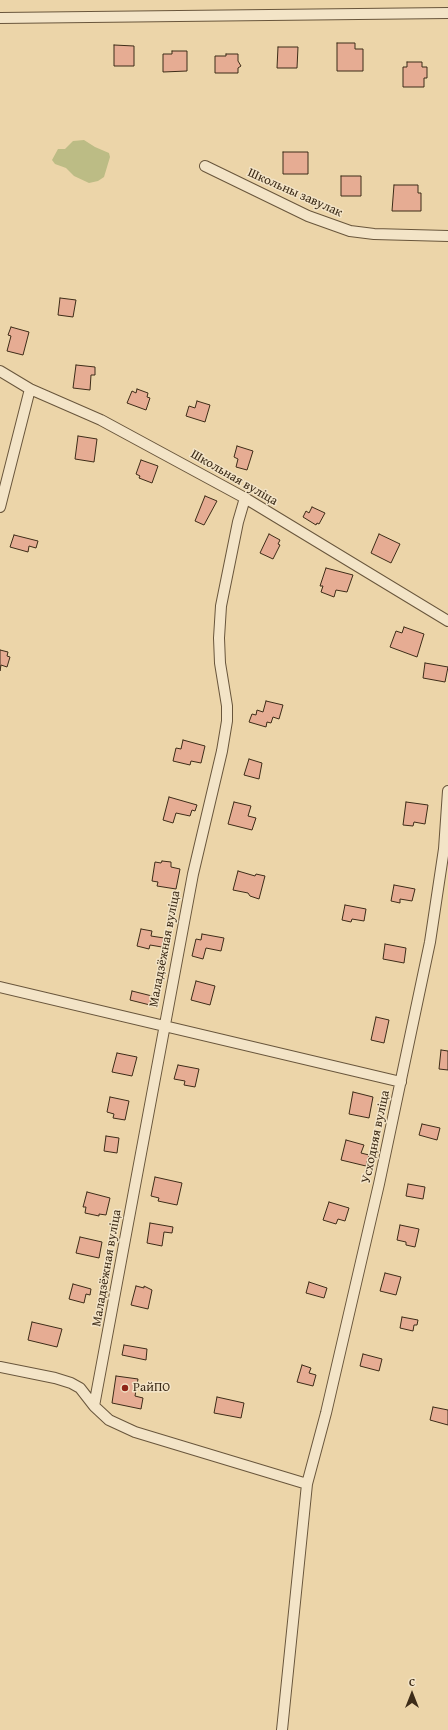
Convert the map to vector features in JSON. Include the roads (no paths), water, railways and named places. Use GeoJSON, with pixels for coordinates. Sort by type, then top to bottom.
{"type":"FeatureCollection","features":[{"type":"Feature","properties":{"kind":"street"},"geometry":{"type":"LineString","coordinates":[[0,18],[448,13]]}},
{"type":"Feature","properties":{"kind":"street","name":"Школьны завулак"},"geometry":{"type":"LineString","coordinates":[[205,166],[308,216],[350,231],[374,234],[448,236]]}},
{"type":"Feature","properties":{"kind":"street","name":"Школьная вуліца"},"geometry":{"type":"LineString","coordinates":[[0,371],[30,389],[101,420],[245,498],[448,621]]}},
{"type":"Feature","properties":{"kind":"street"},"geometry":{"type":"LineString","coordinates":[[0,507],[30,389]]}},
{"type":"Feature","properties":{"kind":"street","name":"Маладзёжная вуліца"},"geometry":{"type":"LineString","coordinates":[[94,1406],[193,874],[226,728],[227,706],[220,663],[220,613],[233,544],[245,498]]}},
{"type":"Feature","properties":{"kind":"street","name":"Усходняя вуліца"},"geometry":{"type":"LineString","coordinates":[[282,1730],[307,1484],[326,1412],[378,1191],[430,942],[444,849],[448,791]]}},
{"type":"Feature","properties":{"kind":"street"},"geometry":{"type":"LineString","coordinates":[[0,987],[401,1082]]}},
{"type":"Feature","properties":{"kind":"street"},"geometry":{"type":"LineString","coordinates":[[0,1367],[55,1378],[71,1383],[80,1388],[94,1406],[109,1420],[136,1432],[307,1484]]}},
{"type":"Feature","properties":{"kind":"place","name":"РайПО"},"geometry":{"type":"Point","coordinates":[125,1388]}}]}
